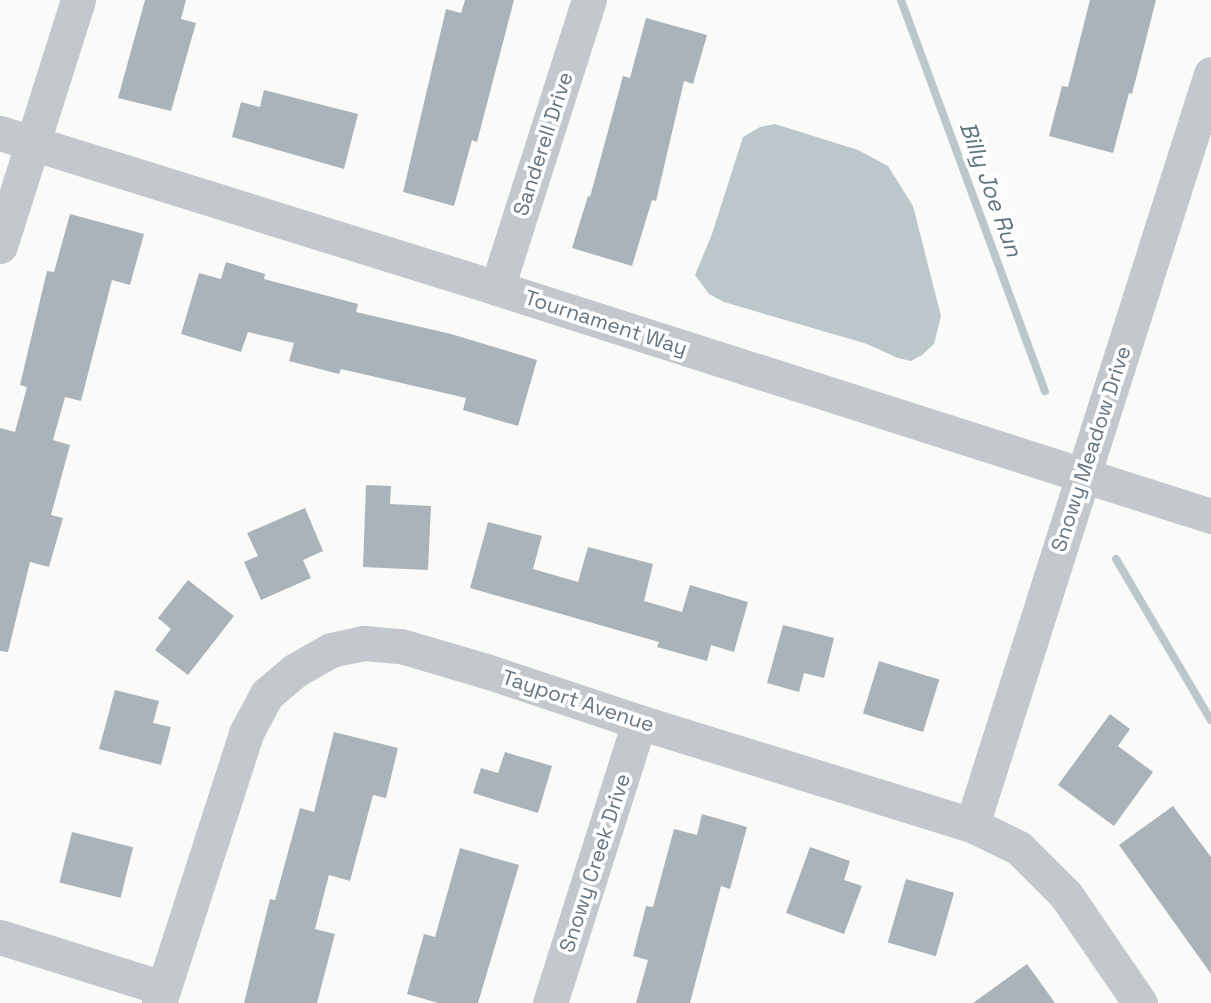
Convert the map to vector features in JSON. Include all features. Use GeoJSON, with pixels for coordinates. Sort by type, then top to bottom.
{"type":"FeatureCollection","features":[{"type":"Feature","properties":{"kind":"street"},"geometry":{"type":"LineString","coordinates":[[0,246],[79,0]]}},
{"type":"Feature","properties":{"kind":"street","name":"Sanderell Drive"},"geometry":{"type":"LineString","coordinates":[[497,288],[589,0]]}},
{"type":"Feature","properties":{"kind":"street","name":"Snowy Meadow Drive"},"geometry":{"type":"LineString","coordinates":[[972,825],[1083,475],[1201,143],[1211,74]]}},
{"type":"Feature","properties":{"kind":"street","name":"Tournament Way"},"geometry":{"type":"LineString","coordinates":[[0,133],[1211,516]]}},
{"type":"Feature","properties":{"kind":"street","name":"Tayport Avenue"},"geometry":{"type":"LineString","coordinates":[[161,995],[246,733],[267,694],[294,671],[331,650],[363,643],[401,646],[486,671],[639,722],[972,825],[1019,848],[1066,895],[1140,1003]]}},
{"type":"Feature","properties":{"kind":"street","name":"Snowy Creek Drive"},"geometry":{"type":"LineString","coordinates":[[550,1003],[639,722]]}},
{"type":"Feature","properties":{"kind":"street"},"geometry":{"type":"LineString","coordinates":[[0,937],[161,995]]}},
{"type":"Feature","properties":{"kind":"shaded area"},"geometry":{"type":"Polygon","coordinates":[[[775,124],[858,150],[888,166],[913,206],[941,316],[934,344],[922,355],[911,361],[898,358],[867,344],[724,302],[709,294],[695,275],[712,234],[743,137],[760,127],[775,124]]]}},
{"type":"Feature","properties":{"kind":"building"},"geometry":{"type":"Polygon","coordinates":[[[145,0],[186,0],[181,19],[196,23],[171,111],[118,98],[145,0]]]}},
{"type":"Feature","properties":{"kind":"building"},"geometry":{"type":"Polygon","coordinates":[[[465,0],[514,0],[477,142],[472,140],[454,206],[403,192],[446,9],[461,13],[465,0]]]}},
{"type":"Feature","properties":{"kind":"building"},"geometry":{"type":"Polygon","coordinates":[[[1090,0],[1156,0],[1132,94],[1129,93],[1113,153],[1049,136],[1062,86],[1068,87],[1090,0]]]}},
{"type":"Feature","properties":{"kind":"building"},"geometry":{"type":"Polygon","coordinates":[[[646,18],[707,35],[693,84],[684,81],[656,201],[652,200],[632,266],[572,248],[588,196],[590,197],[623,76],[630,78],[646,18]]]}},
{"type":"Feature","properties":{"kind":"building"},"geometry":{"type":"Polygon","coordinates":[[[264,90],[358,114],[344,169],[232,137],[241,102],[260,107],[264,90]]]}},
{"type":"Feature","properties":{"kind":"building"},"geometry":{"type":"Polygon","coordinates":[[[70,214],[144,234],[130,285],[112,280],[81,401],[65,397],[53,440],[70,445],[51,515],[63,518],[49,567],[30,562],[8,652],[0,651],[0,428],[15,432],[27,387],[20,385],[47,271],[54,272],[70,214]]]}},
{"type":"Feature","properties":{"kind":"building"},"geometry":{"type":"Polygon","coordinates":[[[226,262],[265,274],[264,279],[358,304],[356,312],[451,334],[537,360],[518,426],[463,410],[466,398],[341,369],[339,374],[289,361],[294,343],[248,332],[241,352],[181,334],[199,273],[221,279],[226,262]]]}},
{"type":"Feature","properties":{"kind":"building"},"geometry":{"type":"Polygon","coordinates":[[[366,485],[391,486],[390,504],[431,506],[428,570],[363,567],[366,485]]]}},
{"type":"Feature","properties":{"kind":"building"},"geometry":{"type":"Polygon","coordinates":[[[305,508],[323,551],[303,560],[311,578],[261,600],[244,562],[258,556],[247,533],[305,508]]]}},
{"type":"Feature","properties":{"kind":"building"},"geometry":{"type":"Polygon","coordinates":[[[488,522],[542,536],[533,569],[578,582],[588,547],[653,564],[644,601],[682,612],[690,585],[748,602],[734,652],[711,645],[707,661],[657,647],[659,642],[470,588],[488,522]]]}},
{"type":"Feature","properties":{"kind":"building"},"geometry":{"type":"Polygon","coordinates":[[[188,580],[234,616],[188,675],[155,650],[171,629],[158,618],[188,580]]]}},
{"type":"Feature","properties":{"kind":"building"},"geometry":{"type":"Polygon","coordinates":[[[783,625],[834,638],[824,678],[804,673],[799,692],[767,683],[783,625]]]}},
{"type":"Feature","properties":{"kind":"building"},"geometry":{"type":"Polygon","coordinates":[[[879,661],[939,679],[923,732],[863,714],[879,661]]]}},
{"type":"Feature","properties":{"kind":"building"},"geometry":{"type":"Polygon","coordinates":[[[115,690],[159,701],[153,723],[171,727],[161,765],[99,749],[115,690]]]}},
{"type":"Feature","properties":{"kind":"building"},"geometry":{"type":"Polygon","coordinates":[[[1110,714],[1130,729],[1118,746],[1153,772],[1114,826],[1058,785],[1110,714]]]}},
{"type":"Feature","properties":{"kind":"building"},"geometry":{"type":"Polygon","coordinates":[[[334,732],[398,748],[386,798],[373,795],[350,881],[329,875],[315,929],[335,934],[317,1003],[244,1003],[270,899],[275,900],[300,808],[314,812],[334,732]]]}},
{"type":"Feature","properties":{"kind":"building"},"geometry":{"type":"Polygon","coordinates":[[[505,752],[552,766],[538,813],[473,793],[481,768],[498,773],[505,752]]]}},
{"type":"Feature","properties":{"kind":"building"},"geometry":{"type":"Polygon","coordinates":[[[1173,806],[1211,857],[1211,974],[1119,845],[1173,806]]]}},
{"type":"Feature","properties":{"kind":"building"},"geometry":{"type":"Polygon","coordinates":[[[702,814],[747,827],[730,889],[721,886],[690,1003],[636,1003],[648,960],[633,956],[646,906],[653,907],[674,829],[697,835],[702,814]]]}},
{"type":"Feature","properties":{"kind":"building"},"geometry":{"type":"Polygon","coordinates":[[[72,832],[133,847],[121,898],[59,882],[72,832]]]}},
{"type":"Feature","properties":{"kind":"building"},"geometry":{"type":"Polygon","coordinates":[[[810,847],[850,861],[844,880],[862,886],[844,934],[786,913],[810,847]]]}},
{"type":"Feature","properties":{"kind":"building"},"geometry":{"type":"Polygon","coordinates":[[[460,848],[519,865],[478,1003],[438,1003],[407,994],[424,934],[435,937],[460,848]]]}},
{"type":"Feature","properties":{"kind":"building"},"geometry":{"type":"Polygon","coordinates":[[[906,879],[954,893],[936,956],[888,942],[906,879]]]}},
{"type":"Feature","properties":{"kind":"building"},"geometry":{"type":"Polygon","coordinates":[[[1027,964],[1055,1003],[973,1003],[1027,964]]]}},
{"type":"Feature","properties":{"kind":"waterway","name":"Billy Joe Run"},"geometry":{"type":"LineString","coordinates":[[901,0],[1045,391]]}},
{"type":"Feature","properties":{"kind":"waterway","name":"Billy Joe Run"},"geometry":{"type":"LineString","coordinates":[[1116,559],[1211,720]]}}]}
